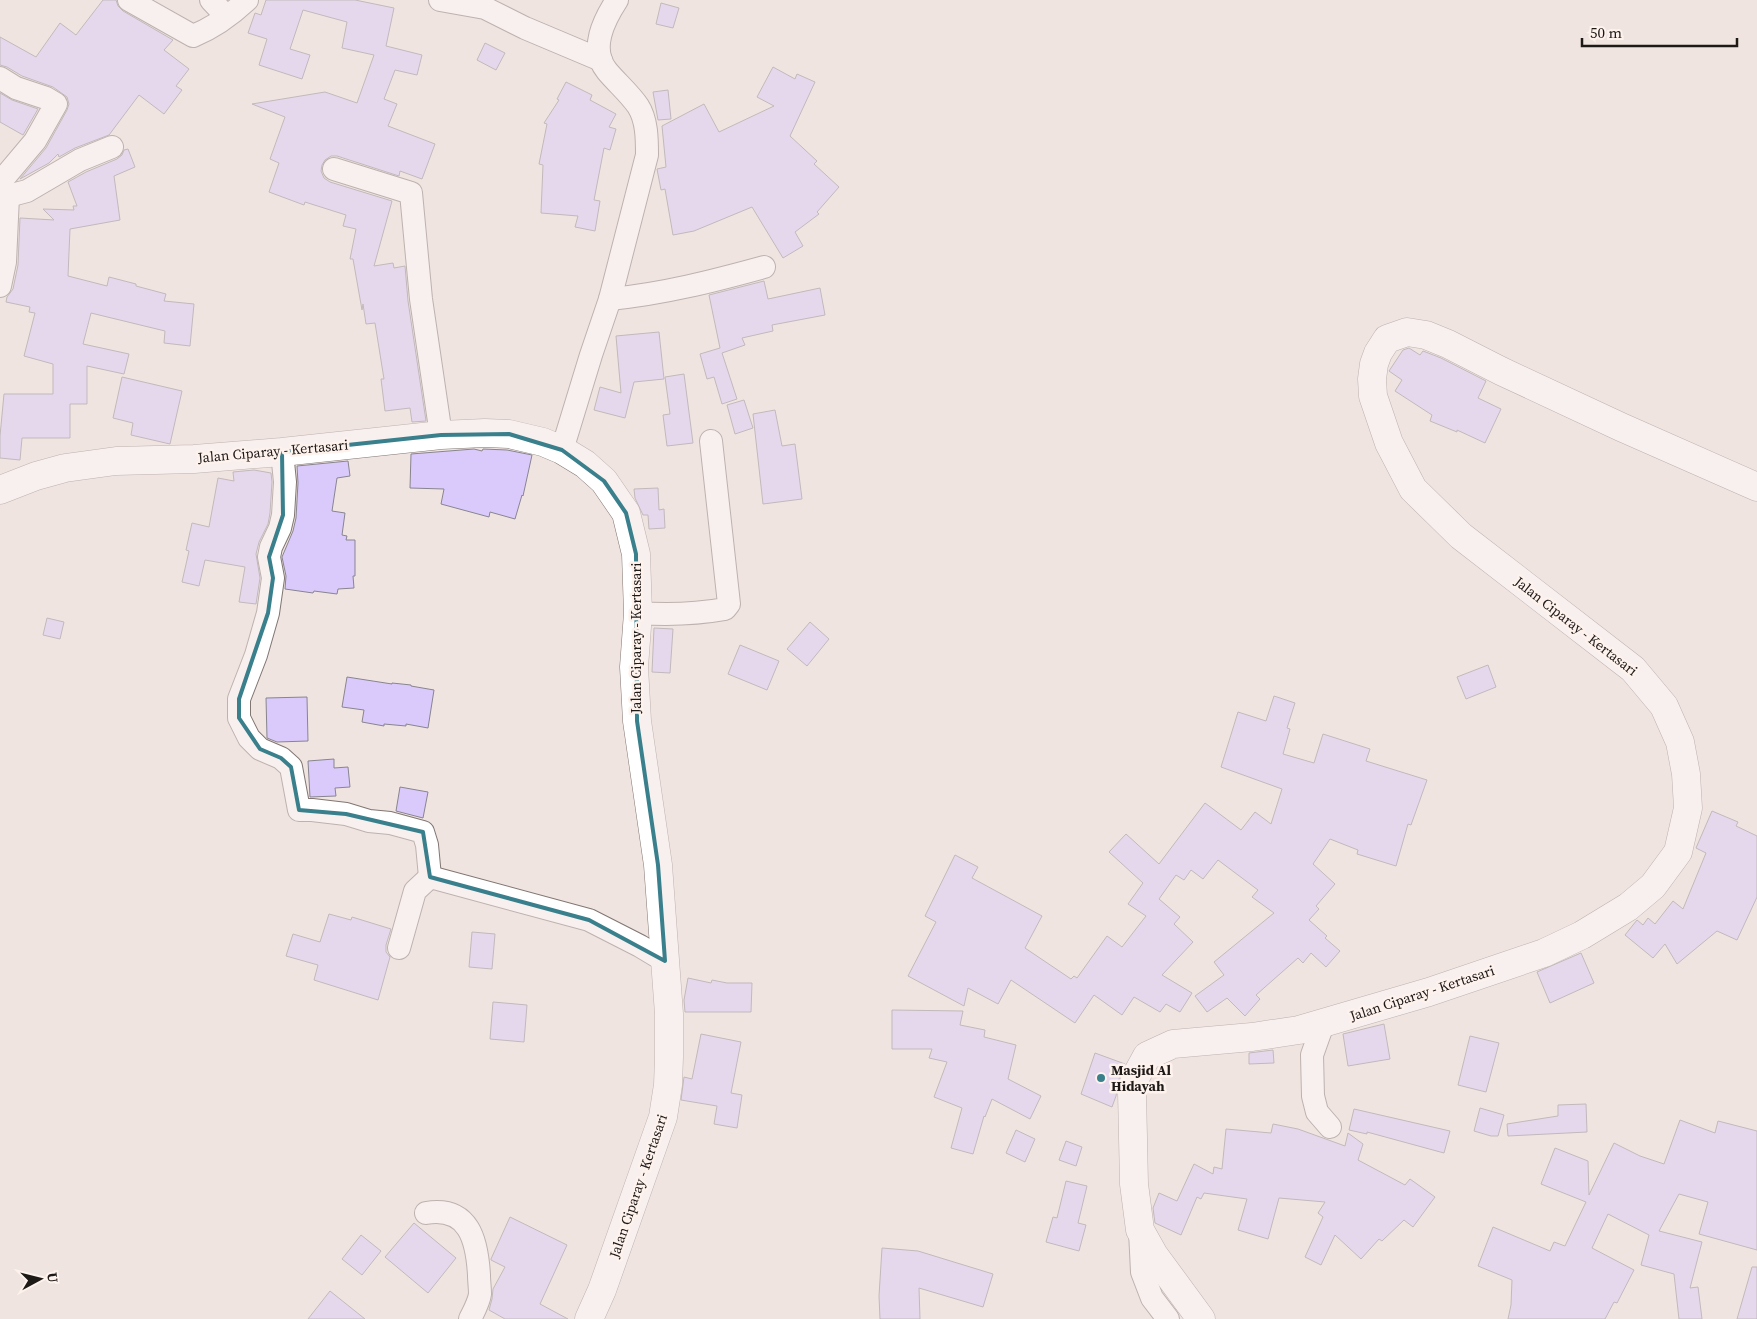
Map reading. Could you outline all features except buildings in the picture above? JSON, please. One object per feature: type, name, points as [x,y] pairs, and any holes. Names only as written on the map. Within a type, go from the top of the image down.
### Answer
[{"type":"main road","name":"Jalan Ciparay - Kertasari","points":[[1200,1319],[1154,1255],[1140,1230],[1134,1184],[1132,1092],[1135,1078],[1147,1056],[1173,1044],[1252,1038],[1323,1024],[1430,992],[1544,953],[1582,936],[1628,907],[1654,886],[1678,852],[1688,808],[1686,774],[1680,742],[1664,706],[1633,669],[1461,536],[1413,490],[1389,443],[1373,396],[1372,379],[1374,364],[1378,353],[1387,339],[1406,332],[1426,335],[1621,427],[1757,487]]},
{"type":"main road","name":"Jalan Ciparay - Kertasari","points":[[0,490],[36,476],[65,468],[116,461],[194,459],[282,452],[441,435],[485,433],[509,434],[543,442],[562,450],[585,464],[604,481],[626,513],[636,554],[638,613],[634,667],[637,722],[658,865],[669,1014],[669,1057],[668,1085],[663,1118],[602,1290],[589,1319]]},
{"type":"street","points":[[129,0],[193,36],[205,31],[219,8],[247,0]]},
{"type":"street","points":[[440,0],[485,8],[525,28],[601,60]]},
{"type":"street","points":[[562,450],[610,299],[647,155],[648,135],[639,108],[606,70],[601,60],[598,36],[606,17],[617,0]]},
{"type":"street","points":[[0,78],[16,88],[46,98],[56,104],[35,141],[3,179],[5,262],[0,286]]},
{"type":"street","points":[[3,190],[27,191],[80,160],[112,147]]},
{"type":"street","points":[[334,169],[411,194],[421,299],[441,435]]},
{"type":"street","points":[[610,299],[644,296],[696,286],[764,267]]},
{"type":"street","points":[[638,613],[662,614],[714,611],[725,609],[729,604],[711,441]]},
{"type":"street","points":[[282,452],[285,482],[282,516],[280,528],[271,547],[269,557],[273,578],[268,608],[256,655],[239,698],[239,718],[249,738],[260,749],[281,758],[291,767],[299,810],[346,814],[369,821],[390,823],[423,832],[427,845],[430,878]]},
{"type":"street","points":[[399,948],[415,891],[430,878]]},
{"type":"street","points":[[430,878],[589,920],[632,941],[665,961]]},
{"type":"street","points":[[1323,1024],[1312,1055],[1313,1096],[1317,1112],[1330,1127]]},
{"type":"street","points":[[426,1214],[440,1211],[451,1214],[462,1221],[473,1237],[478,1261],[480,1295],[470,1319]]},
{"type":"street","points":[[1140,1230],[1142,1272],[1152,1298],[1168,1319]]},
{"type":"highlighted area","points":[[509,434],[562,450],[604,481],[626,513],[636,554],[637,721],[658,865],[665,961],[589,920],[430,877],[423,832],[346,814],[299,810],[291,767],[281,758],[260,749],[239,718],[239,699],[268,613],[273,578],[269,557],[283,515],[282,452],[441,435]]},
{"type":"place","name":"Masjid Al Hidayah","points":[[1101,1078]]}]
